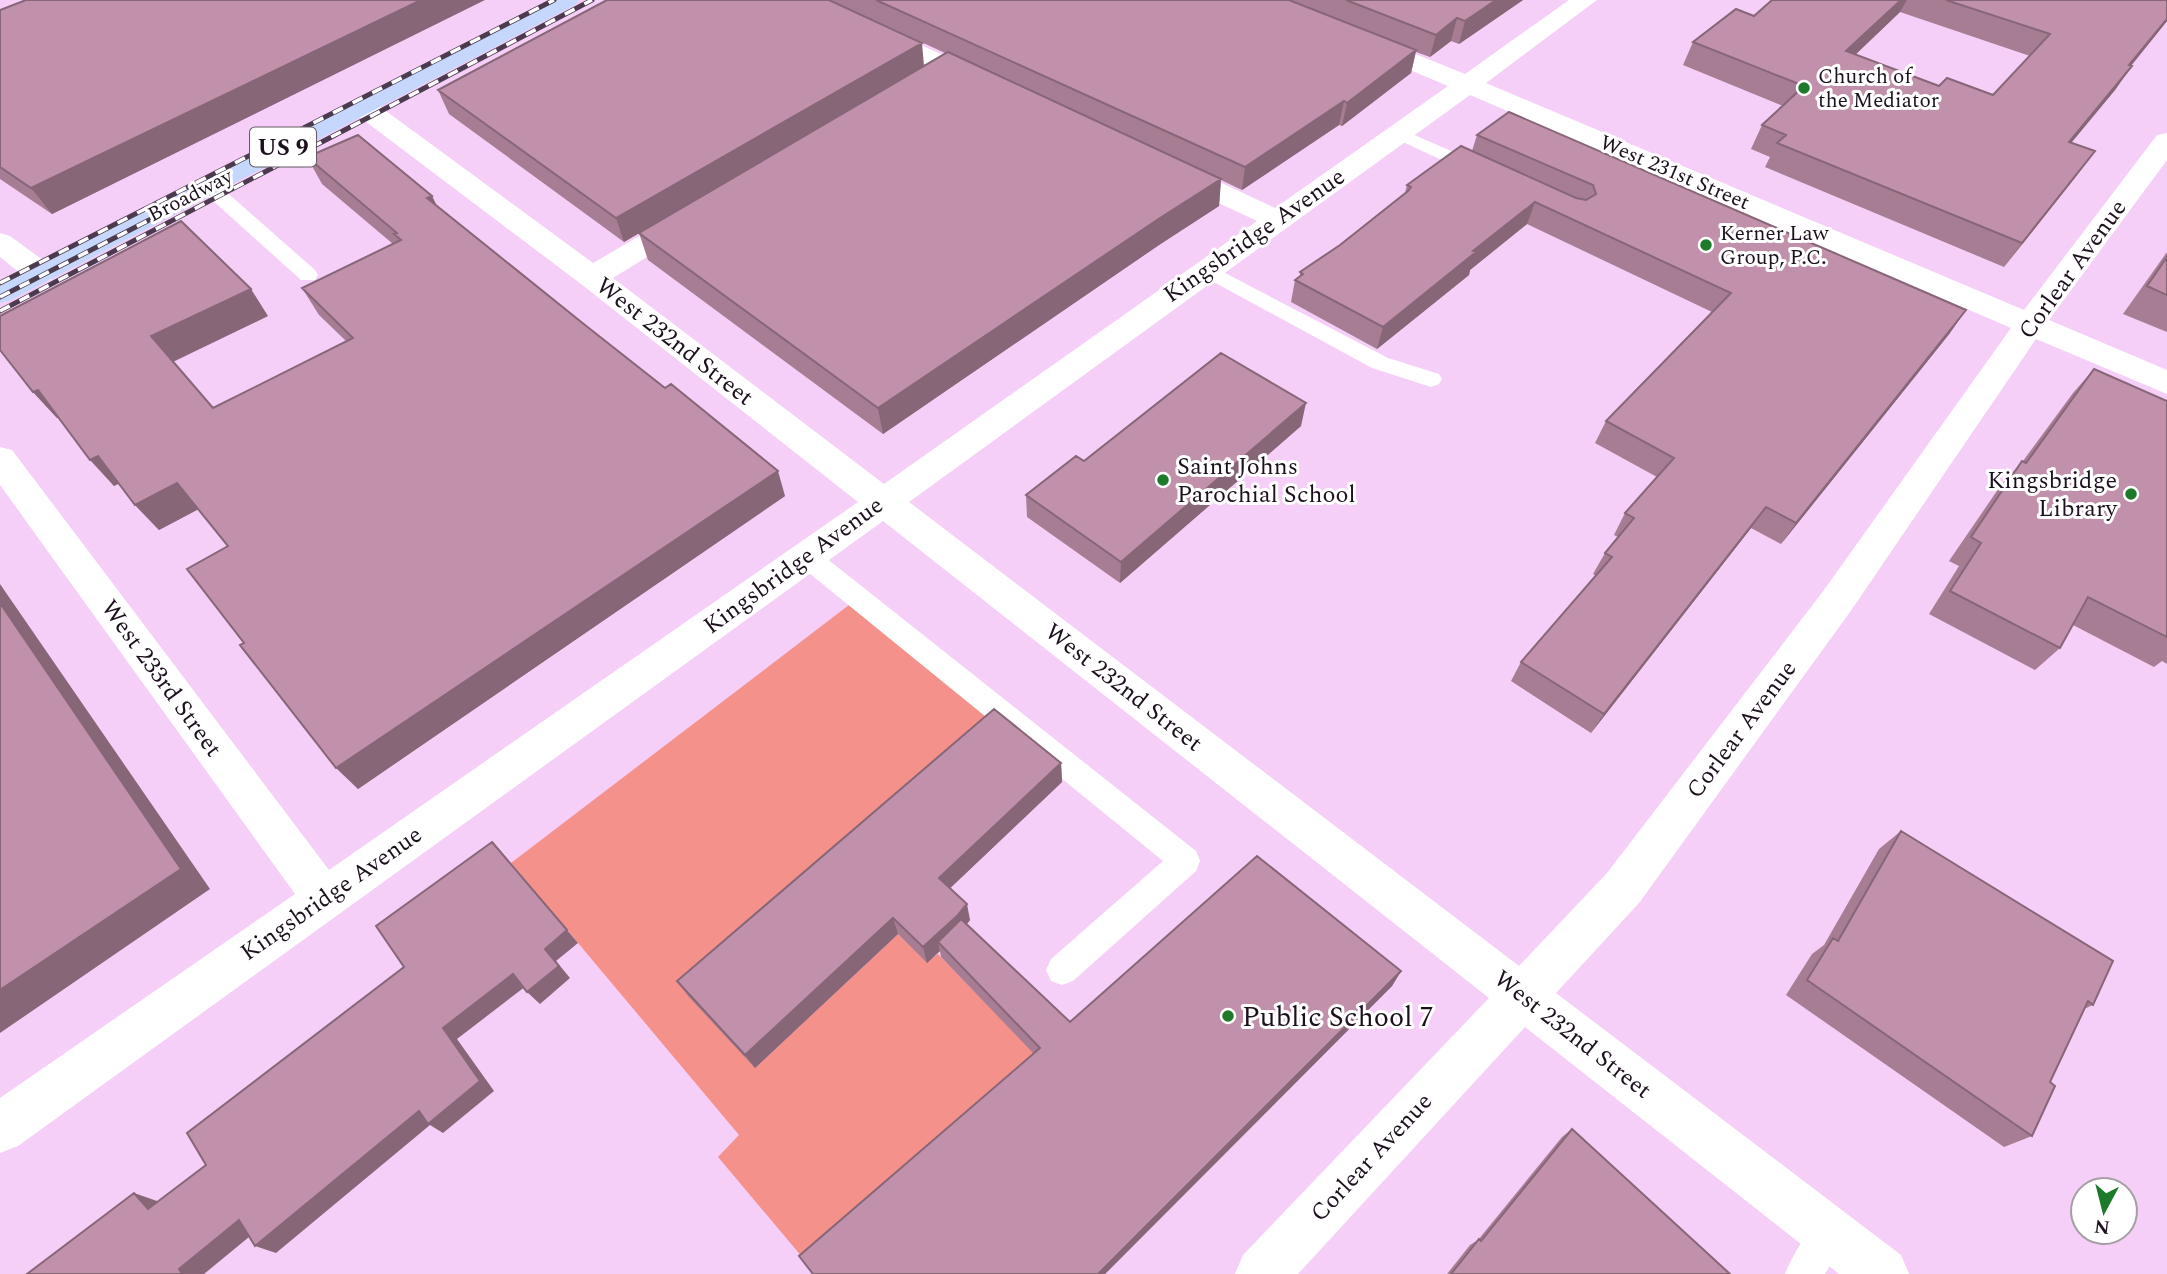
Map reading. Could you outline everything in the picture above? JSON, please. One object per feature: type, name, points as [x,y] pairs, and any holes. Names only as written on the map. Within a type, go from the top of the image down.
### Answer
[{"type":"main road","name":"Broadway","points":[[0,293],[567,0]]},
{"type":"street","name":"Kingsbridge Avenue","points":[[0,1128],[807,557],[1585,0]]},
{"type":"street","points":[[853,20],[1000,90]]},
{"type":"street","name":"West 231st Street","points":[[1342,33],[1469,83],[2167,383]]},
{"type":"street","points":[[925,80],[948,66]]},
{"type":"street","name":"West 232nd Street","points":[[362,106],[592,277],[1882,1274]]},
{"type":"street","name":"Corlear Avenue","points":[[1262,1274],[1623,888],[1838,601],[2030,324],[2167,141]]},
{"type":"street","points":[[1150,161],[1276,219]]},
{"type":"street","points":[[592,277],[711,206]]},
{"type":"street","points":[[0,242],[40,273]]},
{"type":"street","name":"West 233rd Street","points":[[0,459],[324,898]]},
{"type":"lane","points":[[1398,134],[1499,180]]},
{"type":"lane","points":[[208,186],[308,275]]},
{"type":"lane","points":[[1206,269],[1380,363],[1430,379]]},
{"type":"lane","points":[[807,557],[1185,861],[1062,970]]},
{"type":"lane","points":[[1803,1274],[1830,1233]]},
{"type":"shaded area","points":[[849,605],[999,726],[755,1068],[898,934],[927,962],[938,954],[1042,1061],[808,1264],[718,1157],[739,1135],[511,863]]},
{"type":"building","points":[[26,0],[421,0],[31,188],[0,167],[0,10]]},
{"type":"building","points":[[607,0],[829,0],[922,43],[616,218],[438,90]]},
{"type":"building","points":[[876,0],[1289,0],[1416,50],[1347,103],[1344,101],[1245,167]]},
{"type":"building","points":[[1346,0],[1496,0],[1465,21],[1457,18],[1436,35]]},
{"type":"building","points":[[1772,0],[1901,0],[1846,51],[1939,86],[1947,78],[1993,95],[2050,34],[1946,0],[2167,0],[2167,19],[2069,142],[2095,151],[2022,243],[1777,143],[1786,135],[1762,125],[1804,86],[1693,42],[1736,9],[1754,16]]},
{"type":"building","points":[[948,52],[1221,179],[878,408],[639,233]]},
{"type":"building","points":[[1509,112],[1966,310],[1796,523],[1766,507],[1604,714],[1521,662],[1612,557],[1605,553],[1634,518],[1625,513],[1674,458],[1606,421],[1731,293],[1535,202],[1383,327],[1295,280],[1303,274],[1300,272],[1340,245],[1408,191],[1411,187],[1407,185],[1461,146],[1576,198],[1586,200],[1596,194],[1593,185],[1477,135]]},
{"type":"building","points":[[358,135],[432,196],[427,198],[585,325],[665,388],[671,384],[778,471],[336,768],[240,645],[244,643],[187,569],[228,546],[177,483],[135,505],[98,456],[90,460],[38,390],[33,392],[0,350],[0,316],[181,221],[251,289],[151,336],[213,408],[353,338],[302,288],[401,240],[394,234],[397,233],[307,157]]},
{"type":"building","points":[[2167,257],[2167,295],[2147,286]]},
{"type":"building","name":"Saint Johns Parochial School","points":[[1221,353],[1306,403],[1121,562],[1026,495],[1076,456],[1084,461]]},
{"type":"building","points":[[2094,369],[2167,401],[2167,637],[2088,597],[2060,648],[1950,591],[1981,543],[1971,537],[2022,461],[2026,463]]},
{"type":"building","points":[[0,603],[181,869],[0,990]]},
{"type":"building","points":[[994,709],[1061,763],[939,878],[967,904],[923,947],[893,918],[745,1055],[677,981]]},
{"type":"building","points":[[1901,831],[2113,961],[2093,1005],[2088,1001],[2050,1082],[2055,1086],[2032,1136],[1807,980],[1833,938],[1838,941]]},
{"type":"building","points":[[492,842],[567,930],[545,949],[559,966],[527,992],[513,974],[443,1028],[480,1081],[428,1124],[419,1111],[255,1246],[239,1220],[179,1269],[182,1274],[27,1274],[134,1193],[148,1209],[206,1165],[187,1133],[404,967],[376,926]]},
{"type":"building","name":"Public School 7","points":[[1257,856],[1401,971],[1098,1274],[813,1274],[799,1256],[1040,1048],[938,942],[961,919],[1070,1022]]},
{"type":"building","points":[[1572,1129],[1730,1274],[1451,1274]]},
{"type":"railway","points":[[0,283],[554,0]]},
{"type":"railway","points":[[0,311],[592,0]]},
{"type":"railway","points":[[0,297],[221,183]]},
{"type":"place","name":"Church of the Mediator","points":[[1804,88]]},
{"type":"place","name":"Kerner Law Group, P.C.","points":[[1706,245]]},
{"type":"place","name":"Saint Johns Parochial School","points":[[1163,480]]},
{"type":"place","name":"Kingsbridge Library","points":[[2131,494]]},
{"type":"place","name":"Public School 7","points":[[1228,1016]]}]
